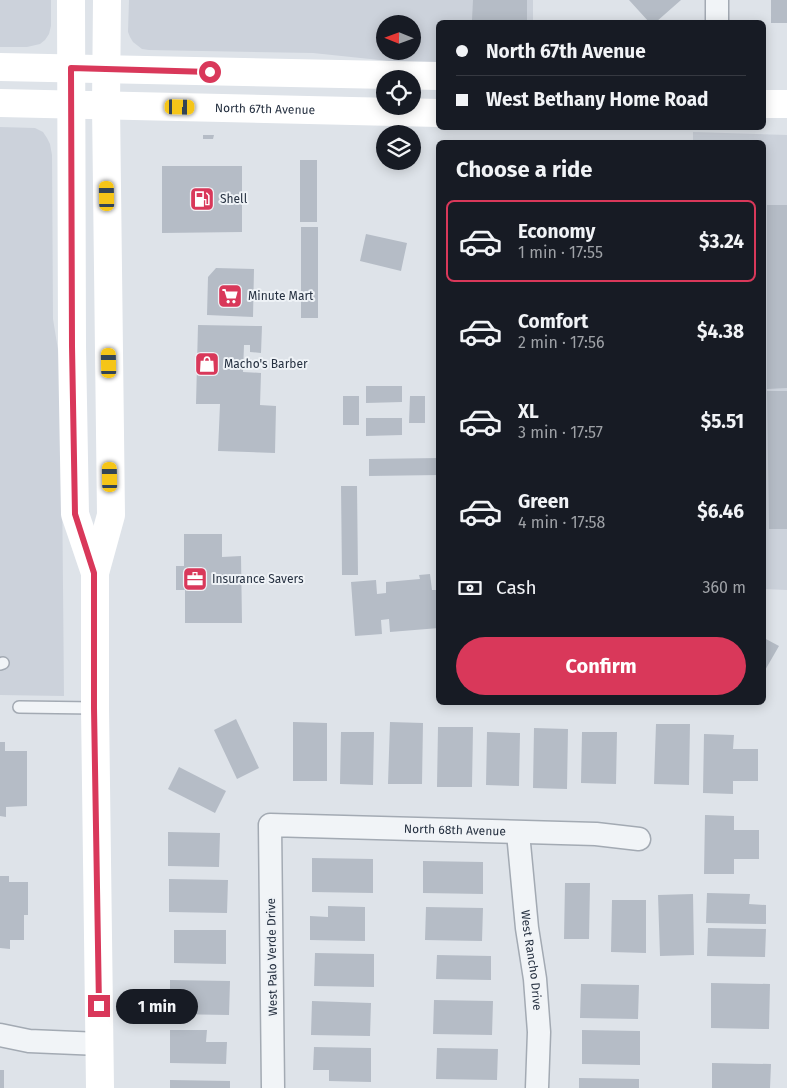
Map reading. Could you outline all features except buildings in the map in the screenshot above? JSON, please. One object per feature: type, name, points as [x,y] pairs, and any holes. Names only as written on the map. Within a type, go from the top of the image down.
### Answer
[{"type":"main road","points":[[71,0],[72,346],[75,514],[94,573]]},
{"type":"main road","points":[[100,1088],[94,708],[94,573],[111,515],[106,105],[107,0]]},
{"type":"main road","points":[[0,67],[436,76]]},
{"type":"main road","name":"North 67th Avenue","points":[[0,103],[436,113]]},
{"type":"main road","points":[[766,104],[787,104]]},
{"type":"street","points":[[717,0],[717,20]]},
{"type":"street","name":"North 68th Avenue","points":[[270,826],[596,834],[639,839]]},
{"type":"street","name":"West Palo Verde Drive","points":[[270,826],[273,1088]]},
{"type":"street","name":"West Rancho Drive","points":[[518,833],[527,928],[535,979],[539,1032],[537,1088]]},
{"type":"street","points":[[0,1036],[29,1041],[100,1044]]},
{"type":"lane","points":[[19,707],[94,708]]},
{"type":"shaded area","points":[[0,0],[51,0],[51,26],[45,40],[40,44],[27,47],[0,47]]},
{"type":"shaded area","points":[[129,0],[533,0],[533,20],[436,20],[436,64],[380,60],[421,60],[421,15],[376,15],[376,60],[313,53],[149,50],[142,49],[133,42],[128,32]]},
{"type":"shaded area","points":[[0,127],[35,128],[43,132],[50,144],[52,155],[53,319],[61,368],[64,696],[0,695]]},
{"type":"shaded area","points":[[693,132],[787,135],[787,590],[766,589],[766,140],[693,140]]},
{"type":"place","name":"Shell","points":[[202,199]]},
{"type":"place","name":"Minute Mart","points":[[230,296]]},
{"type":"place","name":"Macho's Barber","points":[[207,364]]},
{"type":"place","name":"Insurance Savers","points":[[195,579]]},
{"type":"route","points":[[99,1006],[94,708],[94,573],[75,514],[71,68],[210,72]]}]
